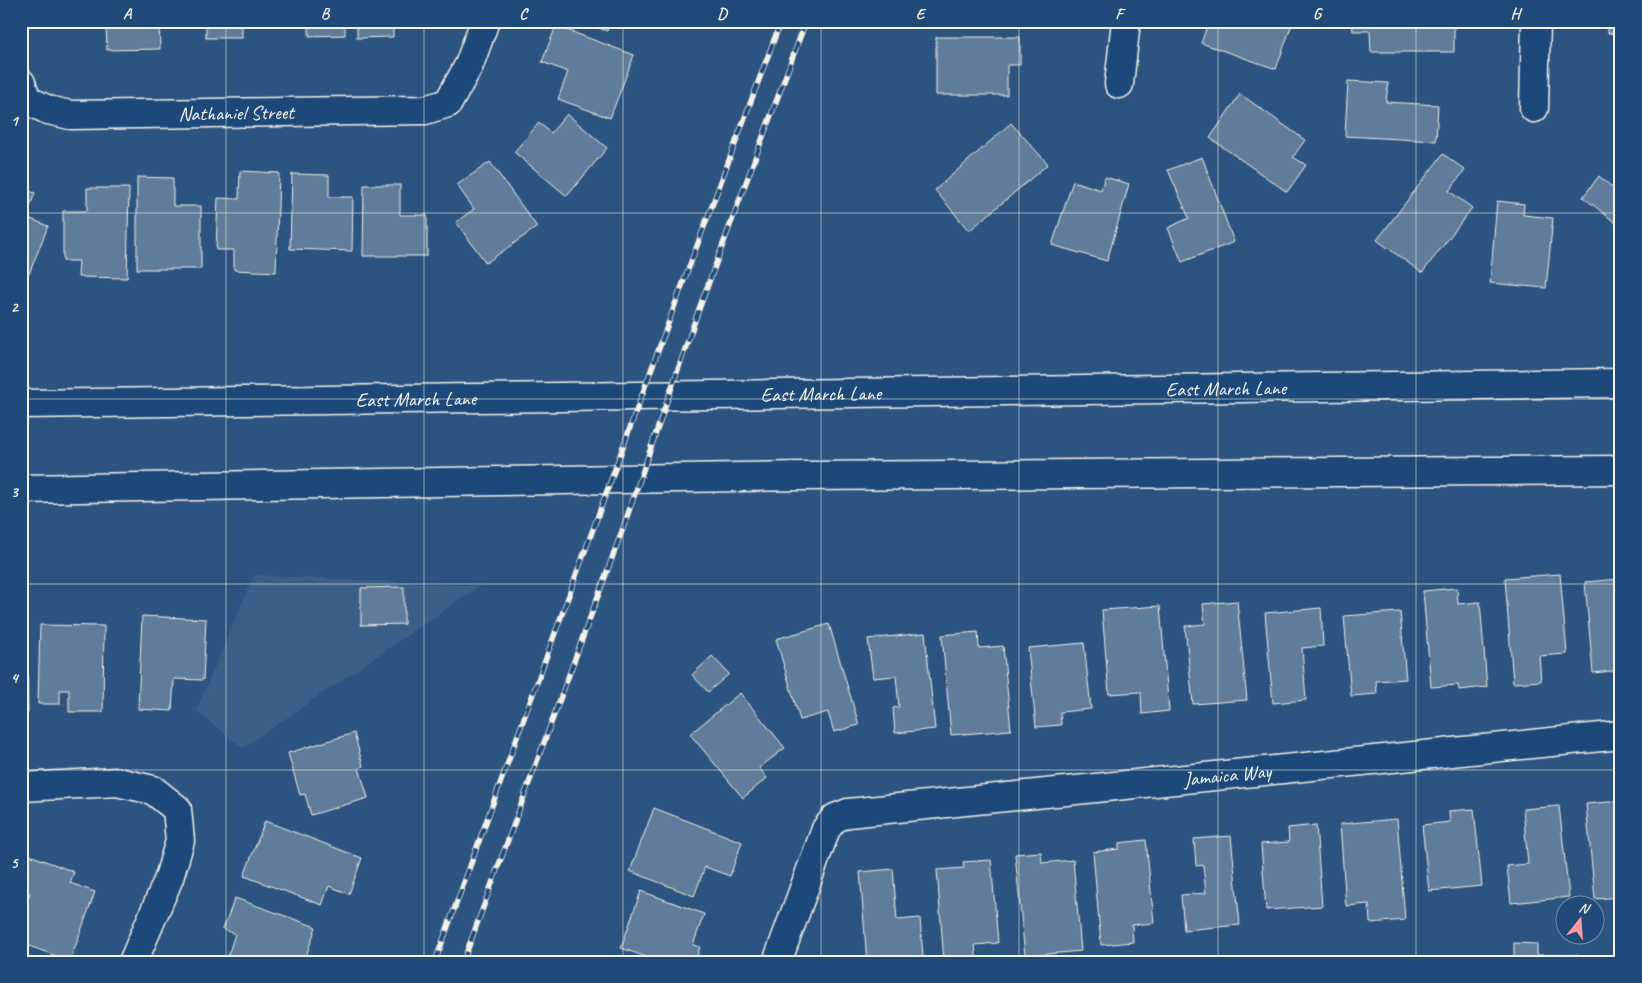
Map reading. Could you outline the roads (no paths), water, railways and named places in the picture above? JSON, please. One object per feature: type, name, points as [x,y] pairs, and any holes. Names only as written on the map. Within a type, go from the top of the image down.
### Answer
[{"type":"main road","name":"Nathaniel Street","points":[[24,91],[48,110],[70,115],[417,110],[448,103],[466,72],[485,21]]},
{"type":"main road","points":[[1119,84],[1126,21]]},
{"type":"main road","points":[[1534,108],[1536,21]]},
{"type":"main road","name":"East March Lane","points":[[21,404],[1621,383]]},
{"type":"main road","points":[[21,489],[824,476],[1621,470]]},
{"type":"main road","name":"Jamaica Way","points":[[777,962],[826,829],[835,818],[848,812],[1621,735]]},
{"type":"main road","points":[[21,787],[117,782],[153,790],[177,809],[180,841],[169,878],[133,962]]},
{"type":"railway","points":[[435,962],[673,310],[781,21]]},
{"type":"railway","points":[[463,962],[622,531],[699,309],[806,21]]}]
